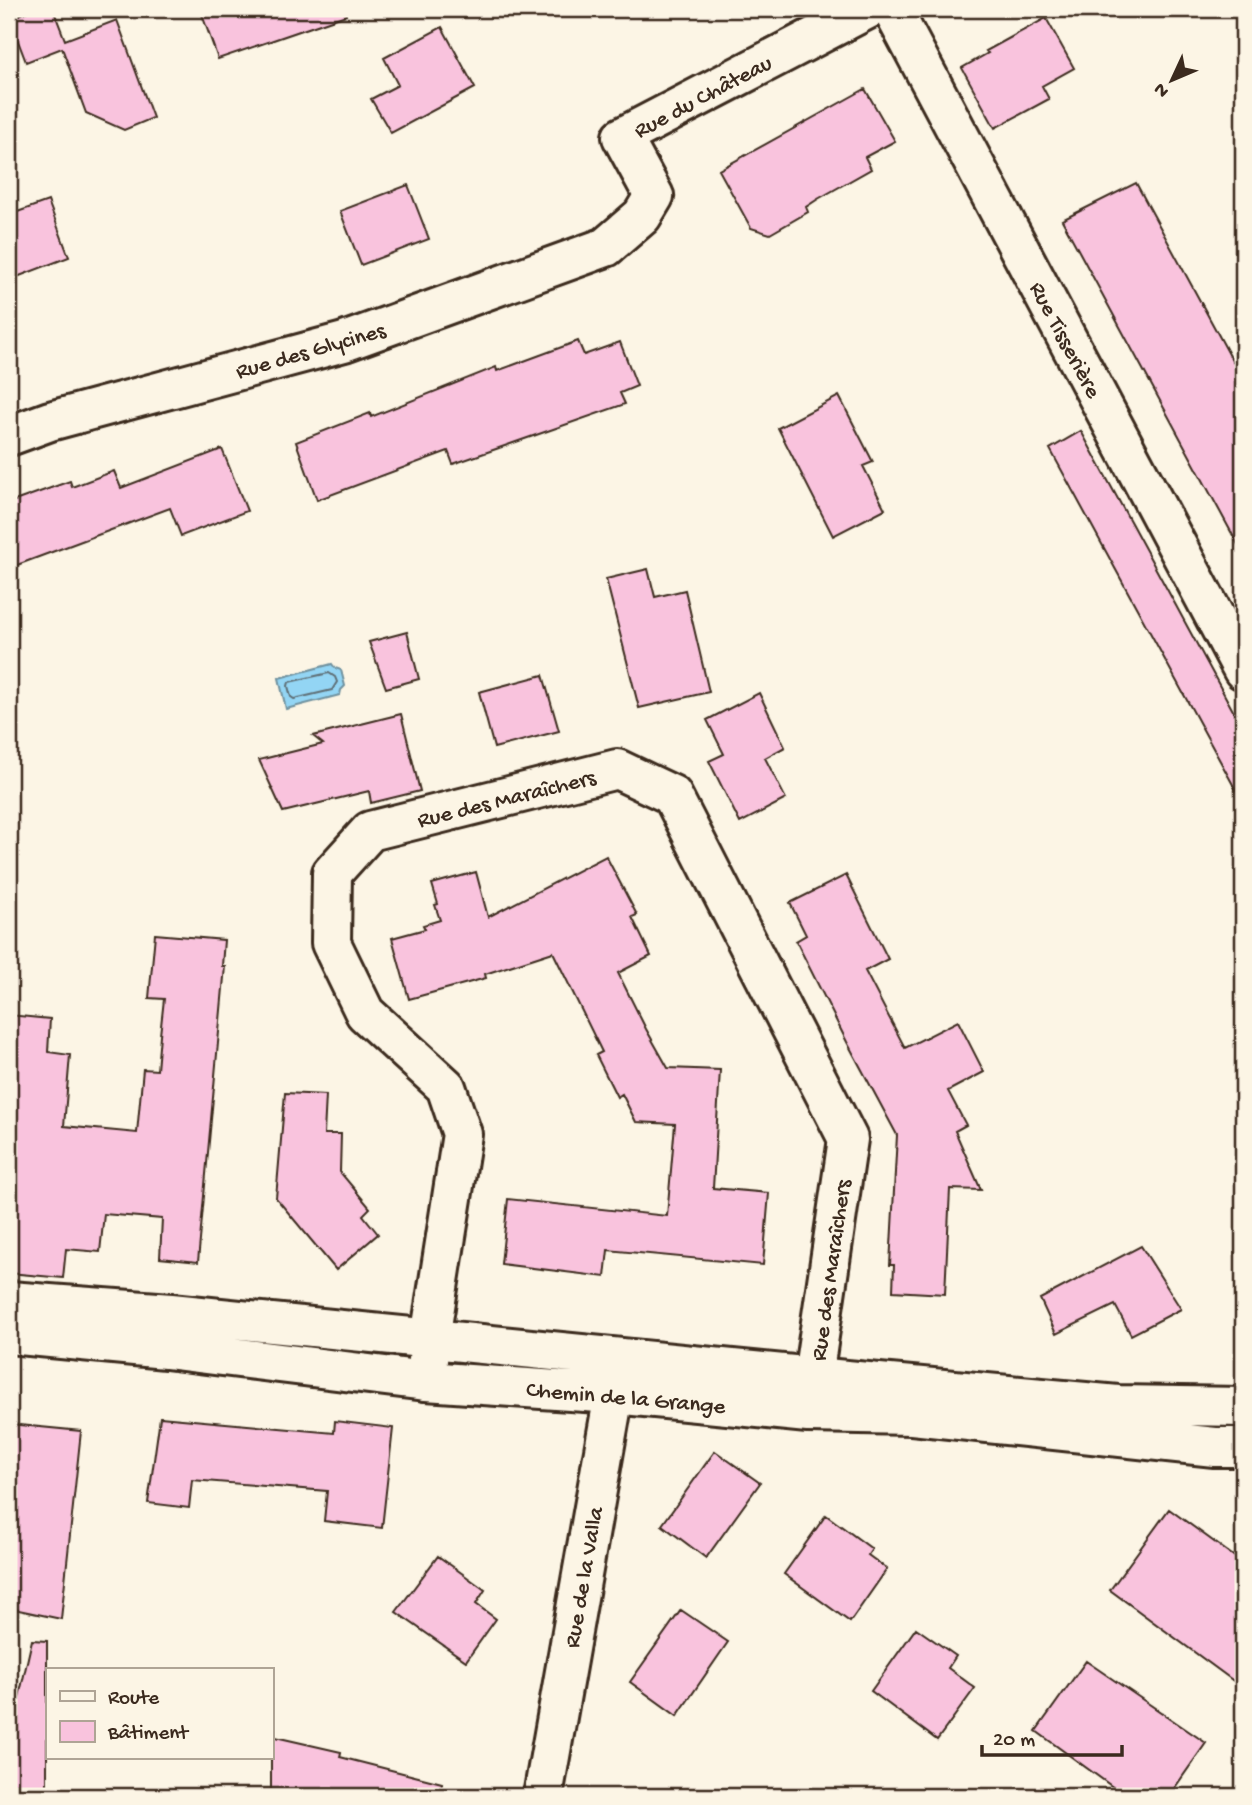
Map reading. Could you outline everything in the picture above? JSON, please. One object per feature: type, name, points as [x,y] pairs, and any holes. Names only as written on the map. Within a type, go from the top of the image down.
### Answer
[{"type":"street","name":"Rue du Château","points":[[606,247],[642,216],[654,196],[622,136],[868,9]]},
{"type":"street","name":"Rue Tisserière","points":[[892,9],[1243,670]]},
{"type":"street","name":"Rue des Glycines","points":[[9,436],[50,421],[344,342],[606,247]]},
{"type":"street","name":"Rue des Maraîchers","points":[[426,1381],[462,1134],[446,1087],[365,1013],[331,943],[332,873],[370,831],[617,769],[671,795],[848,1139],[811,1395]]},
{"type":"street","name":"Chemin de la Grange","points":[[9,1301],[172,1313],[430,1339],[616,1375],[811,1395],[1243,1408]]},
{"type":"street","name":"Chemin de la Grange","points":[[9,1334],[166,1349],[426,1381],[616,1375]]},
{"type":"street","name":"Rue de la Valla","points":[[543,1796],[616,1375]]},
{"type":"street","name":"Chemin de la Grange","points":[[811,1395],[912,1415],[1215,1447],[1243,1447]]},
{"type":"water","points":[[332,664],[341,670],[345,686],[340,695],[286,709],[279,678]]},
{"type":"building","points":[[31,9],[53,9],[65,40],[117,20],[153,118],[124,130],[86,113],[62,48],[26,62],[10,20]]},
{"type":"building","points":[[200,9],[345,9],[346,15],[218,59]]},
{"type":"building","points":[[1046,18],[1074,68],[1042,86],[1049,99],[995,128],[962,68],[988,53],[986,51]]},
{"type":"building","points":[[442,27],[475,88],[391,133],[371,99],[398,85],[384,58]]},
{"type":"building","points":[[865,89],[895,141],[865,157],[871,169],[806,207],[808,212],[770,234],[751,228],[719,170]]},
{"type":"building","points":[[1136,183],[1243,380],[1243,554],[1062,220]]},
{"type":"building","points":[[408,185],[429,239],[361,265],[340,211]]},
{"type":"building","points":[[48,201],[69,257],[9,280],[9,215]]},
{"type":"building","points":[[578,341],[584,355],[620,342],[637,386],[620,393],[625,404],[453,464],[448,451],[317,500],[296,442],[370,413],[371,417],[496,367],[497,371]]},
{"type":"building","points":[[839,396],[873,462],[863,466],[885,509],[833,536],[778,428]]},
{"type":"building","points":[[1081,431],[1243,729],[1243,803],[1050,449]]},
{"type":"building","points":[[222,449],[247,511],[181,536],[170,508],[9,568],[9,503],[70,481],[72,487],[114,471],[121,488]]},
{"type":"building","points":[[648,569],[655,597],[685,590],[709,692],[639,708],[606,579]]},
{"type":"building","points":[[407,632],[419,679],[386,688],[369,642]]},
{"type":"building","points":[[543,675],[559,731],[494,748],[479,692]]},
{"type":"building","points":[[759,693],[785,747],[765,758],[786,799],[740,823],[709,761],[724,754],[707,720]]},
{"type":"building","points":[[401,714],[420,791],[371,803],[369,791],[283,812],[259,760],[323,744],[313,736]]},
{"type":"building","points":[[606,856],[637,915],[632,917],[651,956],[618,973],[646,1029],[668,1068],[720,1070],[713,1188],[769,1193],[763,1265],[608,1250],[605,1277],[501,1264],[508,1199],[667,1216],[675,1124],[636,1122],[622,1094],[617,1097],[596,1055],[602,1052],[553,952],[485,974],[486,978],[409,999],[392,938],[425,929],[423,925],[440,920],[432,884],[476,872],[488,917]]},
{"type":"building","points":[[846,875],[888,959],[865,971],[905,1048],[958,1021],[984,1072],[948,1091],[966,1125],[955,1131],[981,1190],[950,1189],[945,1294],[893,1291],[894,1265],[890,1265],[897,1135],[796,941],[806,935],[790,903]]},
{"type":"building","points":[[155,934],[224,940],[222,966],[225,966],[198,1262],[160,1258],[162,1219],[104,1214],[100,1252],[66,1249],[63,1278],[9,1273],[9,1015],[50,1019],[48,1052],[70,1055],[64,1126],[137,1133],[143,1069],[157,1070],[164,999],[149,998]]},
{"type":"building","points":[[285,1093],[326,1095],[324,1134],[341,1134],[340,1172],[370,1208],[363,1215],[378,1234],[336,1270],[276,1198]]},
{"type":"building","points":[[1141,1246],[1181,1309],[1131,1335],[1115,1305],[1056,1334],[1040,1299]]},
{"type":"building","points":[[160,1417],[334,1433],[335,1421],[393,1428],[382,1528],[324,1521],[327,1491],[192,1480],[189,1508],[148,1503]]},
{"type":"building","points":[[9,1424],[81,1431],[61,1619],[9,1608]]},
{"type":"building","points":[[715,1451],[760,1483],[706,1558],[662,1525]]},
{"type":"building","points":[[1169,1509],[1243,1563],[1243,1688],[1110,1590]]},
{"type":"building","points":[[826,1515],[872,1549],[868,1555],[887,1569],[850,1622],[784,1574]]},
{"type":"building","points":[[438,1556],[485,1590],[476,1604],[496,1619],[466,1661],[396,1612]]},
{"type":"building","points":[[681,1610],[728,1642],[677,1716],[630,1682]]},
{"type":"building","points":[[916,1628],[956,1656],[948,1668],[975,1688],[937,1740],[871,1691]]},
{"type":"building","points":[[32,1640],[47,1641],[47,1796],[9,1796],[9,1741]]},
{"type":"building","points":[[1086,1661],[1206,1743],[1169,1796],[1125,1796],[1036,1731]]},
{"type":"building","points":[[273,1736],[341,1752],[340,1757],[442,1783],[440,1796],[271,1796]]}]
